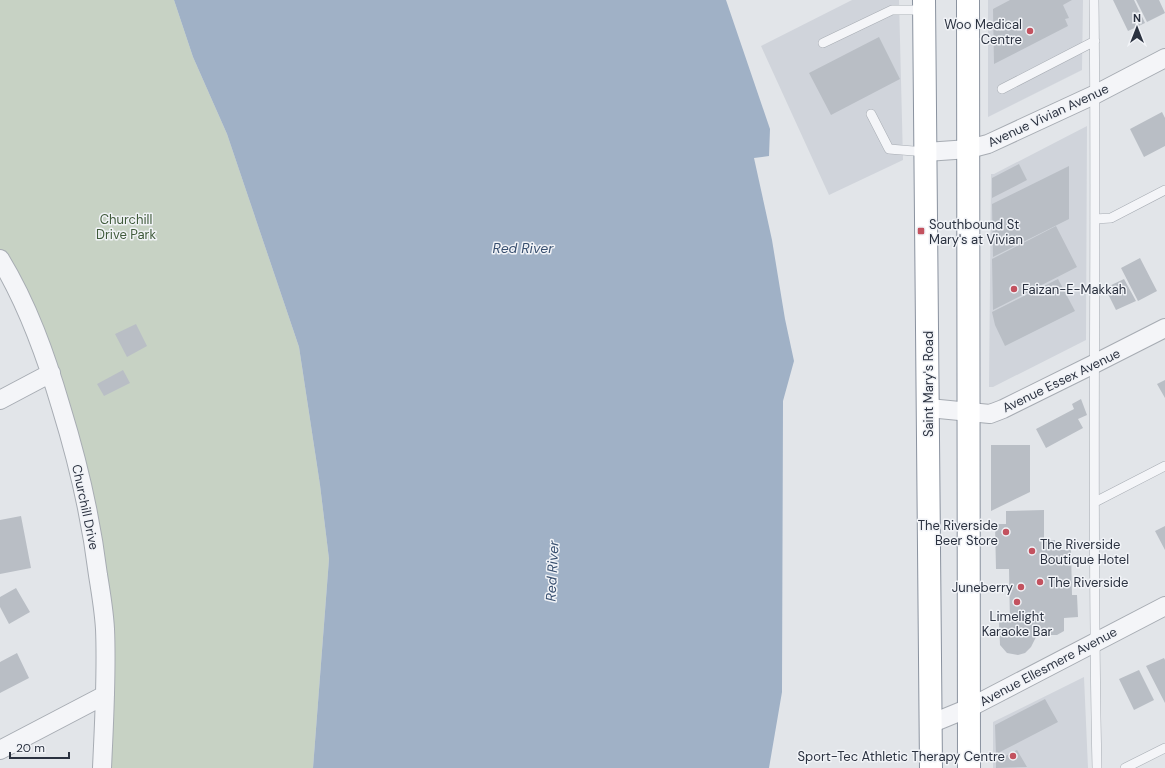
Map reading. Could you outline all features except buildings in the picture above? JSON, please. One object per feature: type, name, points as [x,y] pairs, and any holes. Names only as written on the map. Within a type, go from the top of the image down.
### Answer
[{"type":"highway","points":[[968,0],[969,768]]},
{"type":"highway","name":"Saint Mary's Road","points":[[924,5],[929,408],[931,768]]},
{"type":"street","name":"Avenue Vivian Avenue","points":[[926,152],[969,149],[988,144],[1096,94],[1165,58]]},
{"type":"street","name":"Churchill Drive","points":[[0,259],[25,306],[51,373],[82,486],[95,548],[105,628],[105,695],[102,768]]},
{"type":"street","name":"Avenue Essex Avenue","points":[[929,408],[990,414],[1165,328]]},
{"type":"street","points":[[0,400],[51,373]]},
{"type":"street","name":"Avenue Ellesmere Avenue","points":[[930,724],[969,708],[1165,606]]},
{"type":"street","points":[[0,750],[105,695]]},
{"type":"lane","points":[[1094,0],[1096,94],[1094,642],[1097,768]]},
{"type":"lane","points":[[823,43],[892,10],[924,5]]},
{"type":"lane","points":[[1002,89],[1095,41]]},
{"type":"lane","points":[[871,114],[889,149],[926,152]]},
{"type":"lane","points":[[1095,219],[1111,218],[1165,190]]},
{"type":"lane","points":[[1095,502],[1165,466]]},
{"type":"lane","points":[[1125,768],[1165,748]]},
{"type":"shaded area","points":[[852,0],[899,0],[903,160],[829,195],[761,46]]},
{"type":"shaded area","points":[[988,0],[1083,0],[1082,70],[988,117]]},
{"type":"shaded area","points":[[1087,126],[1086,340],[993,387],[989,387],[991,174],[994,174]]},
{"type":"shaded area","points":[[1084,677],[1088,768],[993,768],[993,722]]},
{"type":"green space","name":"Churchill Drive Park","points":[[0,0],[174,0],[193,57],[227,134],[299,347],[320,485],[329,559],[313,768],[102,768],[105,695],[82,486],[0,259]]},
{"type":"water","name":"Red River","points":[[174,0],[726,0],[770,129],[769,156],[754,158],[772,240],[785,319],[794,361],[783,401],[782,692],[769,768],[313,768],[329,559],[320,485],[299,347],[227,134],[193,57]]},
{"type":"place","name":"Woo Medical Centre","points":[[1030,31]]},
{"type":"place","name":"Southbound St Mary's at Vivian","points":[[921,231]]},
{"type":"place","name":"Faizan-E-Makkah","points":[[1014,289]]},
{"type":"place","name":"The Riverside Beer Store","points":[[1006,532]]},
{"type":"place","name":"The Riverside Boutique Hotel","points":[[1032,551]]},
{"type":"place","name":"The Riverside","points":[[1040,582]]},
{"type":"place","name":"Juneberry","points":[[1021,587]]},
{"type":"place","name":"Limelight Karaoke Bar","points":[[1017,602]]},
{"type":"place","name":"Sport-Tec Athletic Therapy Centre","points":[[1013,756]]}]
